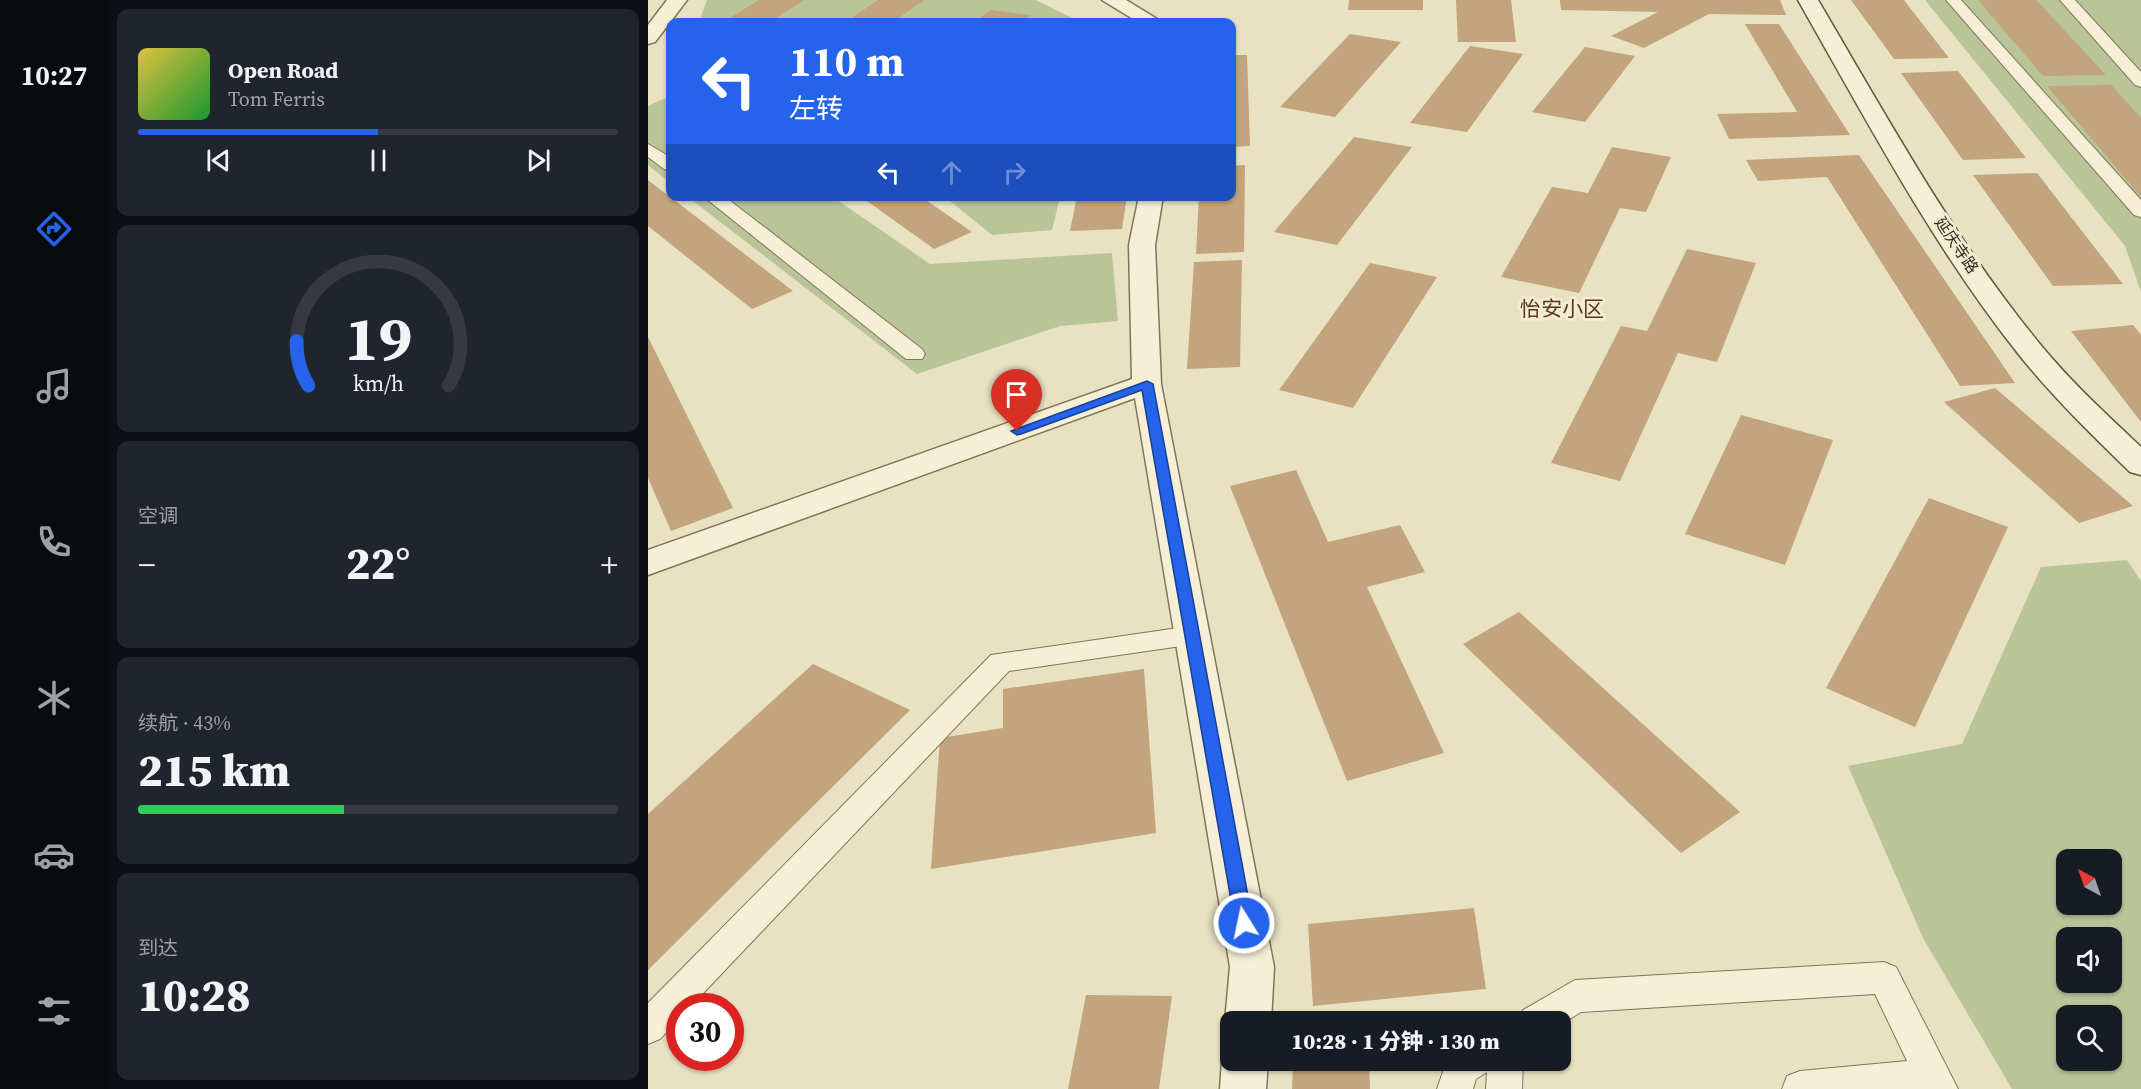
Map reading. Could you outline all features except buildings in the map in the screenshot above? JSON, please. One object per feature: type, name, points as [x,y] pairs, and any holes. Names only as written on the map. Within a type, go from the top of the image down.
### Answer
[{"type":"street","points":[[648,38],[677,0]]},
{"type":"street","points":[[1112,0],[1145,18]]},
{"type":"street","name":"延庆寺路","points":[[1808,0],[1911,177],[2016,332],[2066,392],[2141,465]]},
{"type":"street","points":[[1150,201],[1142,245],[1147,384],[1252,967],[1249,1011]]},
{"type":"street","points":[[648,563],[1147,384]]},
{"type":"street","points":[[1243,1089],[1244,1071]]},
{"type":"lane","points":[[1953,0],[2141,211]]},
{"type":"lane","points":[[2067,0],[2135,69],[2141,82]]},
{"type":"lane","points":[[648,148],[666,162]]},
{"type":"lane","points":[[718,201],[914,354]]},
{"type":"lane","points":[[648,1027],[1001,662],[1192,636]]},
{"type":"lane","points":[[1552,1011],[1575,996],[1884,978],[1937,1083],[1800,1089]]},
{"type":"lane","points":[[1455,1089],[1461,1071]]},
{"type":"lane","points":[[1504,1089],[1505,1071]]},
{"type":"green space","points":[[707,0],[1036,0],[1072,18],[700,18]]},
{"type":"green space","points":[[1925,0],[2141,0],[2141,292],[2125,246]]},
{"type":"green space","points":[[666,98],[666,180],[648,165],[648,106]]},
{"type":"green space","points":[[693,201],[839,201],[930,264],[1112,253],[1118,321],[1060,326],[917,374]]},
{"type":"green space","points":[[950,201],[1059,201],[1052,230],[992,235]]},
{"type":"green space","points":[[2127,560],[2141,581],[2141,1089],[2012,1089],[1923,938],[1848,766],[1962,744],[2041,567]]},
{"type":"district","name":"怡安小区","points":[[1562,308]]},
{"type":"route","points":[[1017,431],[1147,384],[1244,923]]}]
